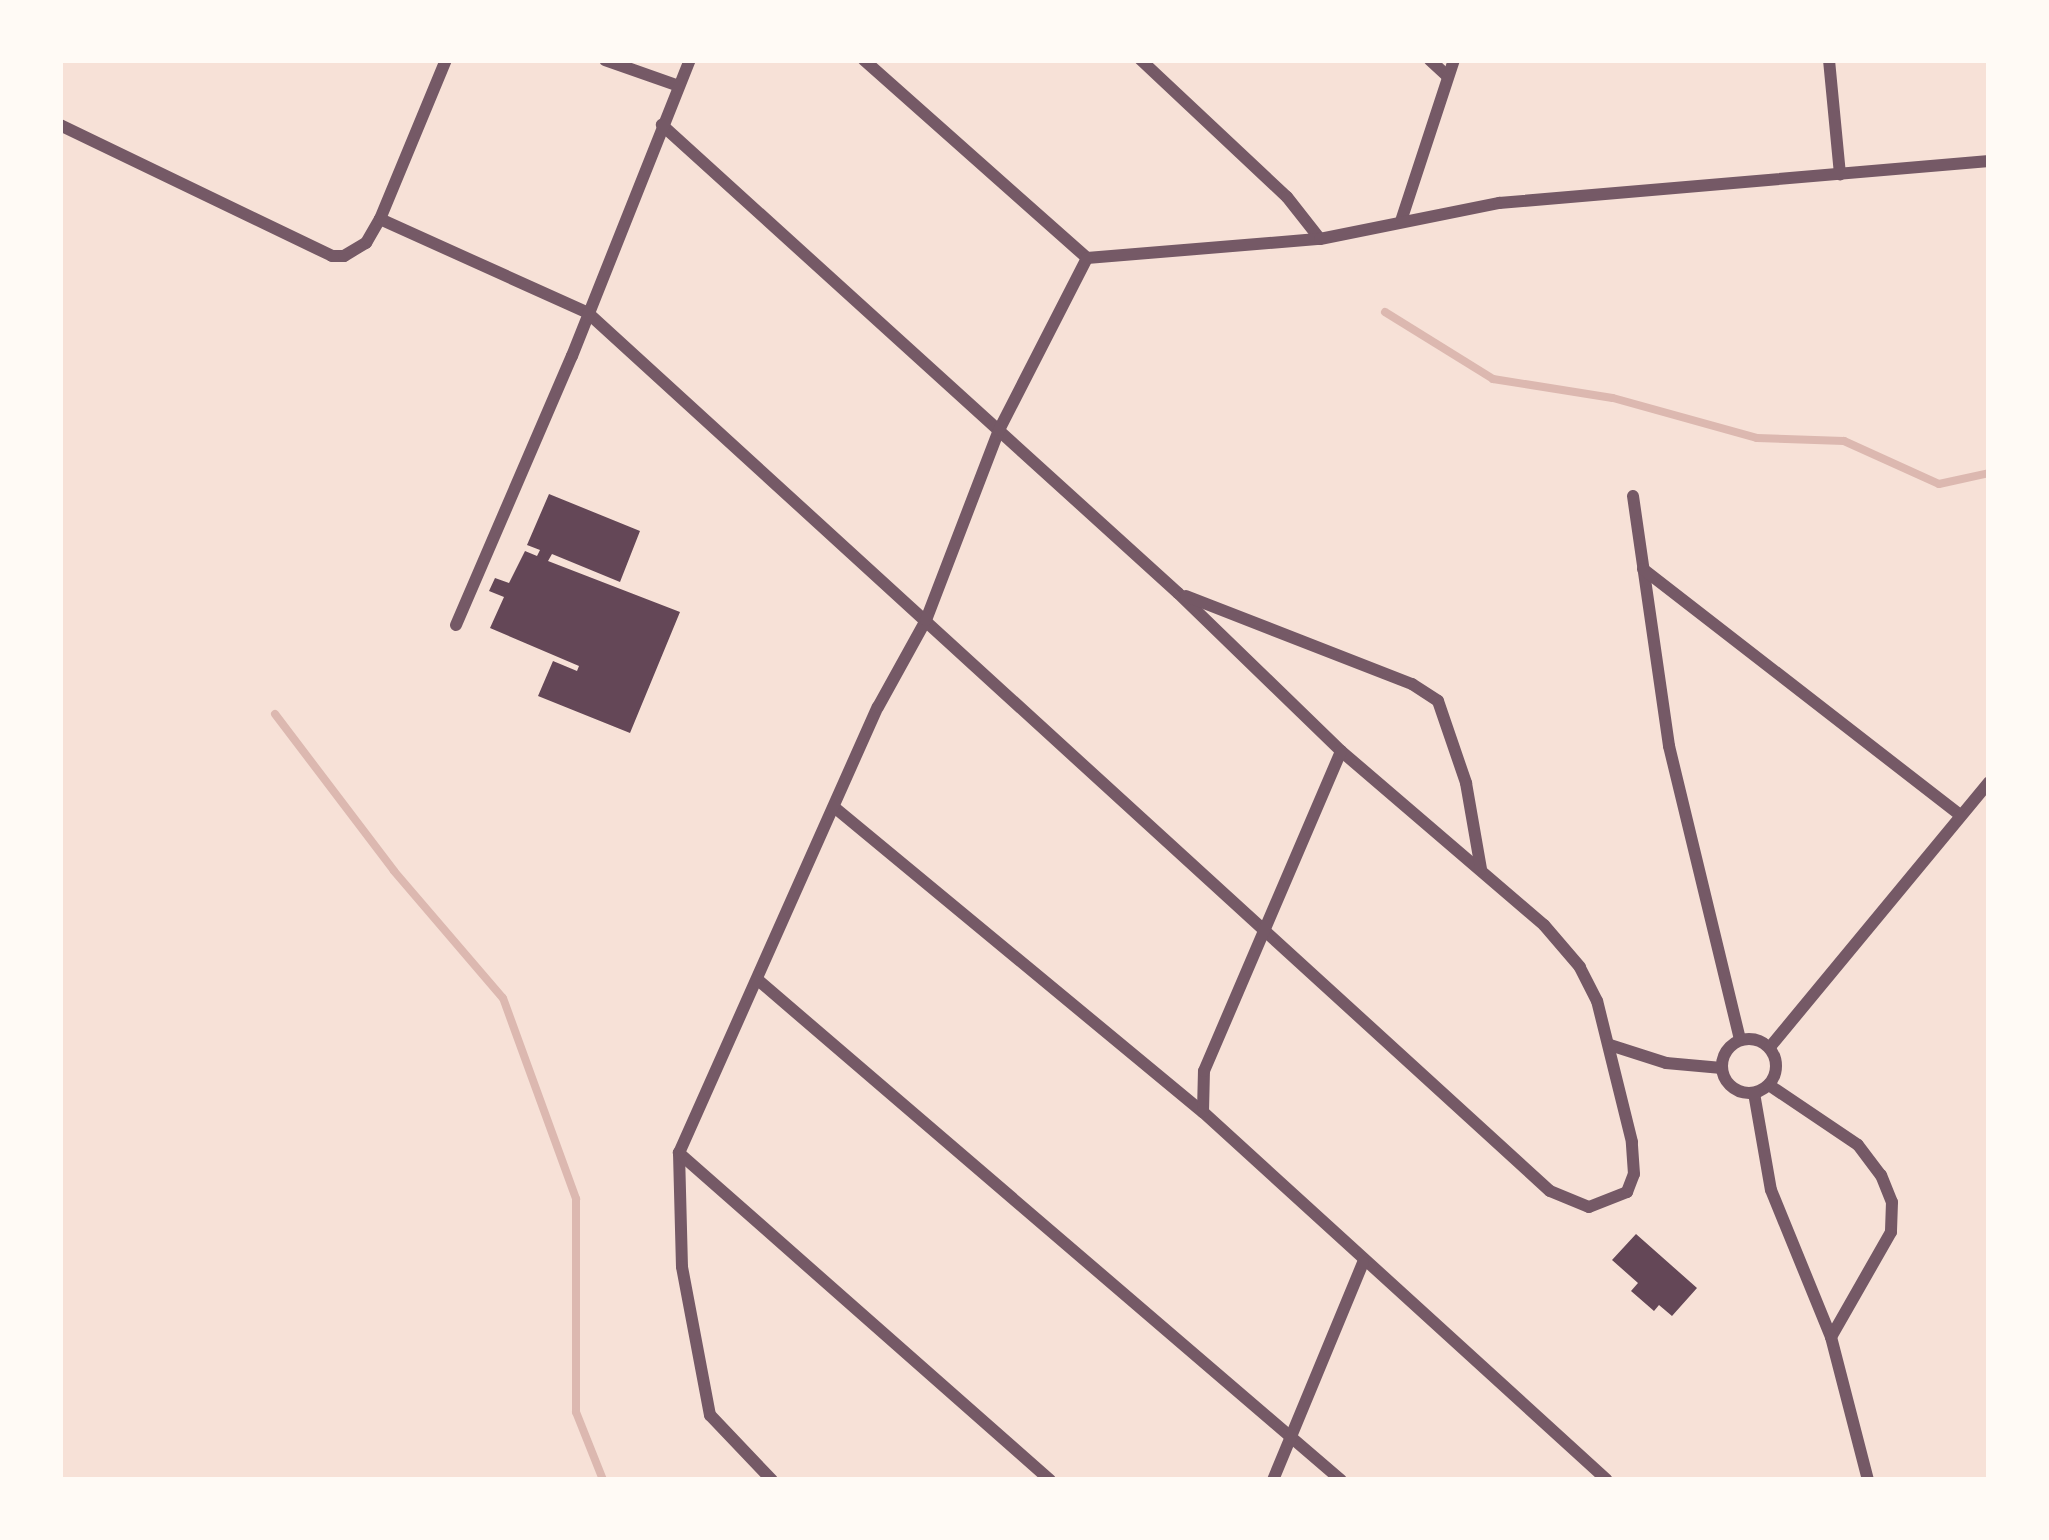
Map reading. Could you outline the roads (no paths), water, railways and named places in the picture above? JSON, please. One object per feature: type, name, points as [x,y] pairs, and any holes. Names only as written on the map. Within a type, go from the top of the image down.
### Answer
[{"type":"street","points":[[60,125],[332,256],[366,243],[380,219],[446,60]]},
{"type":"street","points":[[605,60],[679,86]]},
{"type":"street","points":[[456,625],[690,60]]},
{"type":"street","points":[[864,60],[1087,258],[1320,239],[1499,202],[1989,161]]},
{"type":"street","points":[[1142,60],[1287,197],[1320,239]]},
{"type":"street","points":[[1430,60],[1447,76]]},
{"type":"street","points":[[1401,220],[1454,60]]},
{"type":"street","points":[[1829,60],[1840,174]]},
{"type":"street","points":[[380,219],[588,313],[1550,1191],[1589,1208],[1627,1192],[1634,1174],[1610,1045],[1580,967],[1544,925],[1341,751],[1178,593],[662,125]]},
{"type":"street","points":[[772,1480],[710,1415],[682,1267],[679,1153],[878,707],[926,620],[999,430],[1087,258]]},
{"type":"street","points":[[1633,496],[1669,746],[1740,1040]]},
{"type":"street","points":[[1642,568],[1960,815]]},
{"type":"street","points":[[1178,593],[1311,641],[1412,684],[1438,701],[1450,722],[1466,783],[1481,870]]},
{"type":"street","points":[[1203,1112],[1204,1071],[1341,751]]},
{"type":"street","points":[[1770,1048],[1989,782]]},
{"type":"street","points":[[834,806],[1203,1112],[1363,1263],[1607,1480]]},
{"type":"street","points":[[758,980],[1341,1480]]},
{"type":"street","points":[[1740,1040],[1770,1048]]},
{"type":"street","points":[[1740,1040],[1729,1048],[1722,1068],[1730,1085],[1754,1093],[1769,1085],[1777,1068],[1770,1048]]},
{"type":"street","points":[[1610,1045],[1666,1063],[1722,1068]]},
{"type":"street","points":[[1769,1085],[1858,1145],[1881,1175],[1892,1202],[1892,1232],[1832,1337]]},
{"type":"street","points":[[1754,1093],[1771,1190],[1832,1337],[1868,1480]]},
{"type":"street","points":[[679,1153],[1050,1480]]},
{"type":"street","points":[[1273,1480],[1363,1263]]},
{"type":"waterway","points":[[1385,312],[1493,379],[1613,398],[1757,438],[1844,441],[1939,484],[1989,473]]},
{"type":"waterway","points":[[275,714],[394,871],[503,998],[576,1199],[576,1412],[603,1480]]}]
